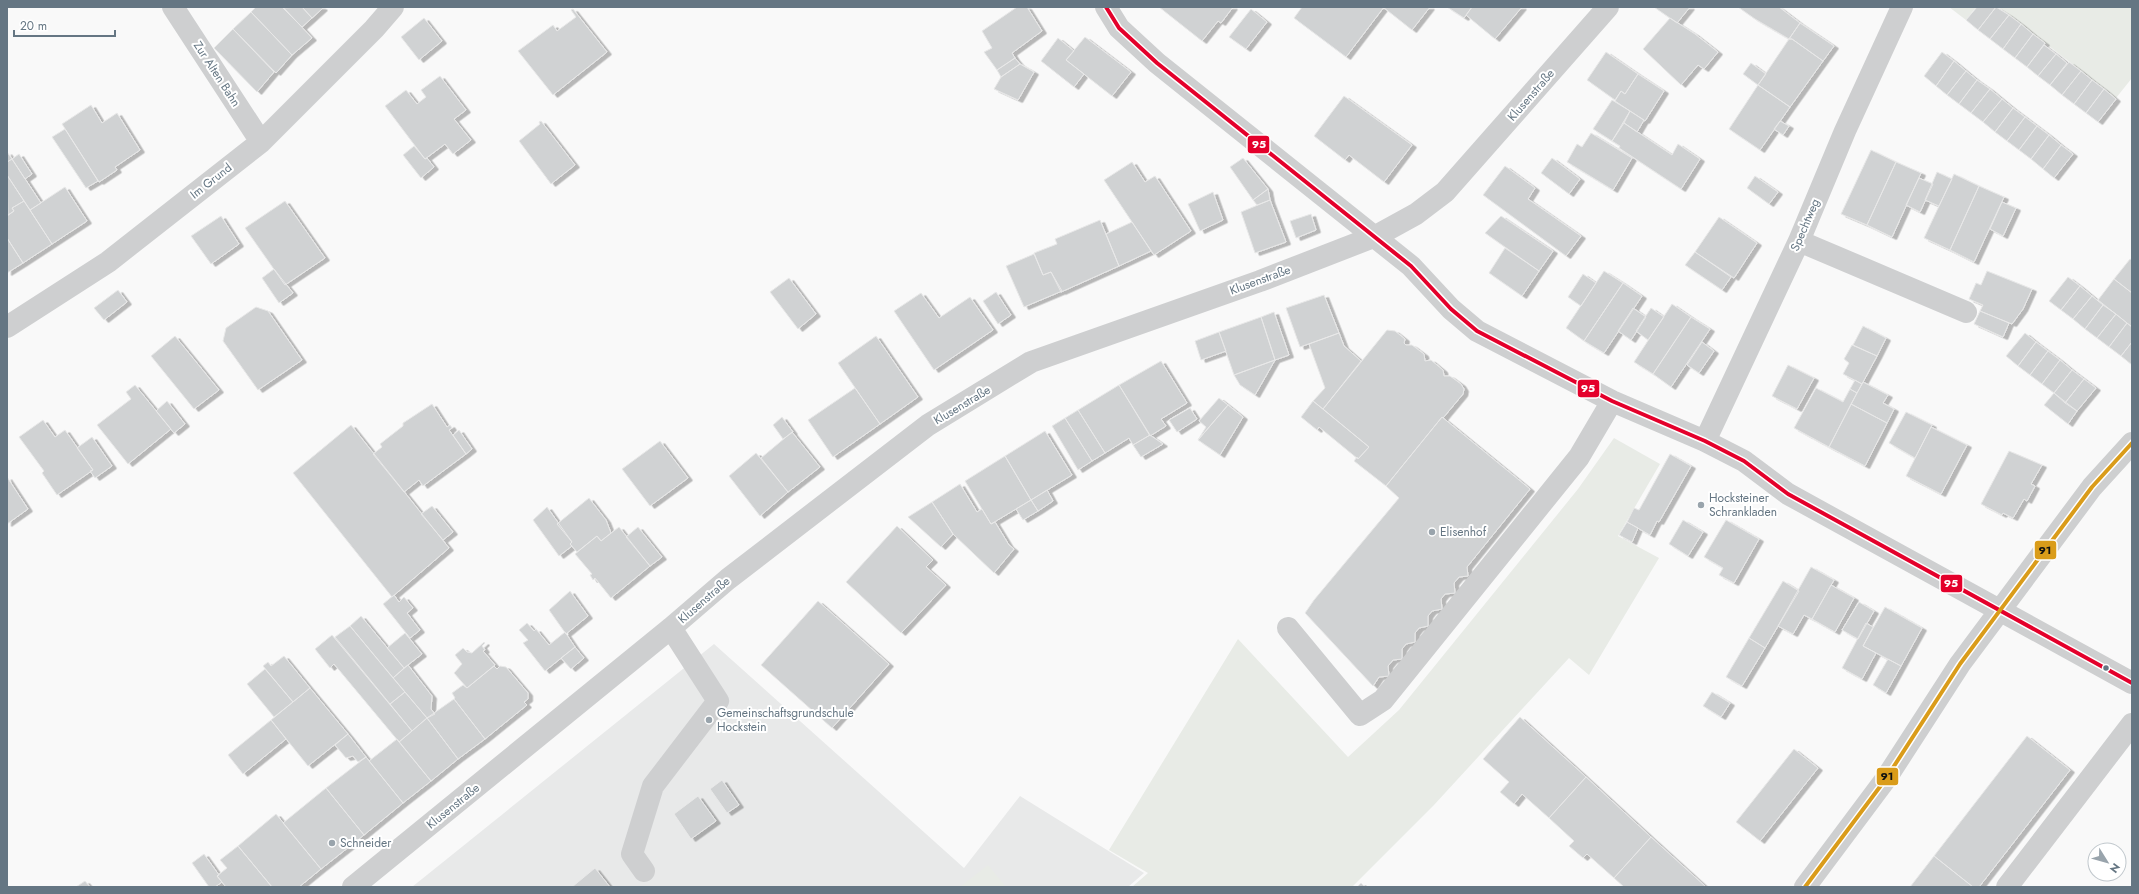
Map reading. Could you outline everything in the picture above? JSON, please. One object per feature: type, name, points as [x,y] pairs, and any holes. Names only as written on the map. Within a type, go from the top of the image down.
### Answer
[{"type":"street","name":"Zur Alten Bahn","points":[[173,7],[261,142]]},
{"type":"street","name":"Im Grund","points":[[7,327],[108,262],[261,142],[374,29],[393,7]]},
{"type":"street","points":[[1106,7],[1119,28],[1157,63],[1376,236],[1411,266],[1451,309],[1477,332],[1612,400],[1705,441],[1744,461],[1788,494],[2132,683]]},
{"type":"street","name":"Klusenstraße","points":[[353,887],[672,628],[734,574],[928,425],[1031,362],[1252,284],[1376,236],[1416,214],[1445,192],[1608,7]]},
{"type":"street","name":"Spechtweg","points":[[1705,441],[1799,241],[1845,131],[1902,7]]},
{"type":"street","points":[[1799,241],[1966,312]]},
{"type":"street","points":[[1288,628],[1360,715],[1383,700],[1579,457],[1612,400]]},
{"type":"street","points":[[1806,887],[1885,780],[1960,664],[2092,487],[2132,443]]},
{"type":"street","points":[[644,871],[632,854],[654,786],[718,701],[672,628]]},
{"type":"street","points":[[2007,887],[2132,724]]},
{"type":"shaded area","points":[[1949,7],[1976,7],[1966,20]]},
{"type":"shaded area","points":[[1999,7],[2132,7],[2132,78],[2116,98]]},
{"type":"shaded area","points":[[1614,438],[1660,464],[1618,536],[1659,558],[1589,675],[1569,658],[1434,805],[1352,887],[1132,887],[1148,873],[1109,850],[1238,639],[1348,757],[1399,710],[1578,489]]},
{"type":"shaded area","name":"Gemeinschaftsgrundschule Hockstein","points":[[714,644],[964,868],[1020,796],[1144,873],[1128,887],[412,887]]},
{"type":"shaded area","points":[[988,865],[1006,887],[960,887]]},
{"type":"building","points":[[256,7],[283,7],[312,38],[292,55],[251,12]]},
{"type":"building","points":[[302,7],[312,18],[302,27],[283,8]]},
{"type":"building","points":[[302,7],[321,7],[323,8],[312,18]]},
{"type":"building","points":[[1017,7],[1027,7],[1042,31],[1012,53],[1015,58],[997,70],[984,52],[992,48],[982,31]]},
{"type":"building","points":[[1159,7],[1233,7],[1221,23],[1218,21],[1202,41]]},
{"type":"building","points":[[1302,7],[1384,7],[1346,57],[1294,18]]},
{"type":"building","points":[[1383,7],[1430,7],[1412,30]]},
{"type":"building","points":[[1447,7],[1472,7],[1464,18]]},
{"type":"building","points":[[1472,7],[1522,7],[1495,39],[1466,15]]},
{"type":"building","points":[[1654,7],[1690,7],[1677,23]]},
{"type":"building","points":[[1738,7],[1779,7],[1800,23],[1789,39]]},
{"type":"building","points":[[1977,7],[1996,7],[1978,30],[1966,20]]},
{"type":"building","points":[[1996,7],[2009,15],[1990,39],[1978,30]]},
{"type":"building","points":[[573,9],[607,52],[553,95],[518,51],[553,25],[557,31],[576,17],[571,10]]},
{"type":"building","points":[[1251,9],[1267,22],[1246,49],[1229,37]]},
{"type":"building","points":[[251,12],[292,55],[276,73],[233,29]]},
{"type":"building","points":[[2009,15],[2021,24],[2003,49],[1990,39]]},
{"type":"building","points":[[424,18],[442,41],[419,60],[401,37]]},
{"type":"building","points":[[1670,18],[1695,34],[1718,52],[1704,69],[1698,65],[1681,85],[1643,49]]},
{"type":"building","points":[[1800,23],[1834,46],[1823,61],[1792,39],[1789,39]]},
{"type":"building","points":[[2021,24],[2033,34],[2015,58],[2003,49]]},
{"type":"building","points":[[233,29],[274,72],[257,92],[214,48]]},
{"type":"building","points":[[2033,34],[2045,43],[2027,67],[2015,58]]},
{"type":"building","points":[[1085,37],[1131,72],[1112,96],[1066,60]]},
{"type":"building","points":[[1058,38],[1074,51],[1066,60],[1084,74],[1074,87],[1041,61]]},
{"type":"building","points":[[1789,39],[1792,39],[1823,61],[1790,107],[1758,85]]},
{"type":"building","points":[[2044,45],[2056,54],[2038,76],[2027,67]]},
{"type":"building","points":[[1606,52],[1638,74],[1625,94],[1621,91],[1615,100],[1587,80]]},
{"type":"building","points":[[1942,52],[1954,61],[1936,86],[1924,76]]},
{"type":"building","points":[[2056,54],[2067,63],[2050,85],[2038,76]]},
{"type":"building","points":[[1015,58],[1020,64],[1001,77],[997,70]]},
{"type":"building","points":[[1954,61],[1966,71],[1947,95],[1936,86]]},
{"type":"building","points":[[2069,62],[2081,71],[2062,95],[2050,85]]},
{"type":"building","points":[[1751,63],[1766,74],[1758,85],[1743,74]]},
{"type":"building","points":[[1020,64],[1034,72],[1018,100],[994,89],[1001,77]]},
{"type":"building","points":[[1966,71],[1977,80],[1959,104],[1947,95]]},
{"type":"building","points":[[2081,71],[2092,80],[2074,104],[2062,95]]},
{"type":"building","points":[[1638,74],[1664,91],[1645,121],[1615,101],[1621,91],[1625,94]]},
{"type":"building","points":[[440,76],[466,110],[454,119],[471,140],[453,154],[445,144],[425,159],[385,106],[406,90],[417,104],[426,97],[421,90]]},
{"type":"building","points":[[1977,80],[1990,89],[1971,113],[1959,104]]},
{"type":"building","points":[[2092,80],[2104,89],[2086,113],[2074,104]]},
{"type":"building","points":[[1758,85],[1790,107],[1760,150],[1729,129]]},
{"type":"building","points":[[1990,89],[2002,99],[1983,122],[1971,113]]},
{"type":"building","points":[[2104,89],[2116,99],[2098,122],[2086,113]]},
{"type":"building","points":[[1344,96],[1412,145],[1384,182],[1349,155],[1345,160],[1314,136]]},
{"type":"building","points":[[2002,99],[2013,108],[1995,132],[1983,122]]},
{"type":"building","points":[[1612,100],[1630,111],[1612,141],[1593,129]]},
{"type":"building","points":[[91,105],[102,123],[117,113],[140,150],[115,167],[117,170],[99,182],[62,124]]},
{"type":"building","points":[[2013,108],[2025,117],[2007,141],[1995,132]]},
{"type":"building","points":[[1630,111],[1644,120],[1637,132],[1624,123]]},
{"type":"building","points":[[2025,117],[2037,126],[2019,150],[2007,141]]},
{"type":"building","points":[[541,121],[575,165],[551,184],[519,141],[540,124],[539,122]]},
{"type":"building","points":[[1780,121],[1789,126],[1783,135],[1774,129]]},
{"type":"building","points":[[1624,123],[1672,155],[1678,144],[1700,159],[1681,189],[1619,148],[1620,146],[1612,141]]},
{"type":"building","points":[[2037,126],[2049,135],[2031,159],[2019,150]]},
{"type":"building","points":[[65,129],[98,181],[86,188],[52,137]]},
{"type":"building","points":[[1591,133],[1632,158],[1613,190],[1567,162],[1577,144],[1582,147]]},
{"type":"building","points":[[2049,135],[2061,145],[2043,169],[2031,159]]},
{"type":"building","points":[[2061,145],[2073,154],[2054,178],[2043,169]]},
{"type":"building","points":[[414,146],[434,167],[421,178],[403,155]]},
{"type":"building","points":[[1871,150],[1896,162],[1867,225],[1841,214]]},
{"type":"building","points":[[7,152],[12,159],[7,162]]},
{"type":"building","points":[[19,154],[32,174],[25,179],[12,159]]},
{"type":"building","points":[[1243,158],[1268,189],[1253,200],[1230,167]]},
{"type":"building","points":[[1552,158],[1580,179],[1569,194],[1541,173]]},
{"type":"building","points":[[12,159],[41,203],[30,210],[7,175],[7,162]]},
{"type":"building","points":[[1132,162],[1145,182],[1155,176],[1191,231],[1154,255],[1104,180]]},
{"type":"building","points":[[1896,162],[1921,173],[1892,237],[1867,225]]},
{"type":"building","points":[[1505,166],[1535,188],[1528,199],[1581,236],[1566,256],[1483,195]]},
{"type":"building","points":[[1937,172],[1952,179],[1939,206],[1925,200]]},
{"type":"building","points":[[1954,174],[1979,186],[1950,250],[1924,238]]},
{"type":"building","points":[[7,175],[24,201],[12,208],[14,211],[8,215]]},
{"type":"building","points":[[1755,176],[1778,192],[1769,204],[1747,188]]},
{"type":"building","points":[[1919,178],[1933,184],[1920,212],[1906,205]]},
{"type":"building","points":[[1979,186],[2004,197],[1974,262],[1950,250]]},
{"type":"building","points":[[65,187],[87,221],[52,244],[30,210]]},
{"type":"building","points":[[1268,189],[1270,200],[1257,205],[1253,200]]},
{"type":"building","points":[[1213,192],[1223,220],[1200,231],[1188,204]]},
{"type":"building","points":[[1270,200],[1286,242],[1255,253],[1241,212]]},
{"type":"building","points":[[24,201],[52,244],[23,263],[7,238],[7,216],[14,211],[12,208]]},
{"type":"building","points":[[285,201],[325,258],[285,285],[245,228]]},
{"type":"building","points":[[2002,202],[2016,208],[2003,236],[1990,229]]},
{"type":"building","points":[[1311,214],[1316,230],[1296,238],[1290,221]]},
{"type":"building","points":[[221,216],[239,244],[211,264],[191,236]]},
{"type":"building","points":[[1501,216],[1553,251],[1539,271],[1485,233]]},
{"type":"building","points":[[1719,217],[1757,243],[1734,278],[1695,252]]},
{"type":"building","points":[[1100,220],[1119,266],[1061,292],[1051,272],[1043,275],[1034,253],[1057,244],[1055,239]]},
{"type":"building","points":[[1132,222],[1151,251],[1119,266],[1106,234]]},
{"type":"building","points":[[7,238],[23,263],[7,273]]},
{"type":"building","points":[[1505,248],[1539,271],[1522,296],[1489,273]]},
{"type":"building","points":[[1695,252],[1731,277],[1722,290],[1685,265]]},
{"type":"building","points":[[1034,254],[1043,275],[1051,272],[1062,291],[1024,307],[1006,266]]},
{"type":"building","points":[[2130,259],[2132,260],[2132,293],[2114,279]]},
{"type":"building","points":[[274,269],[293,293],[279,303],[262,278]]},
{"type":"building","points":[[1604,271],[1623,283],[1584,341],[1566,328]]},
{"type":"building","points":[[1987,271],[2032,289],[2023,309],[2012,324],[1980,311],[1983,305],[1969,299],[1976,283],[1981,285]]},
{"type":"building","points":[[1583,274],[1596,283],[1581,306],[1568,297]]},
{"type":"building","points":[[2068,277],[2080,286],[2061,310],[2049,301]]},
{"type":"building","points":[[789,278],[816,314],[798,329],[770,292]]},
{"type":"building","points":[[2114,279],[2132,293],[2132,327],[2098,300]]},
{"type":"building","points":[[1623,283],[1642,296],[1604,353],[1584,341]]},
{"type":"building","points":[[2080,286],[2092,296],[2073,319],[2061,310]]},
{"type":"building","points":[[118,290],[127,302],[104,320],[94,308]]},
{"type":"building","points":[[996,292],[1011,315],[998,324],[983,301]]},
{"type":"building","points":[[921,293],[939,318],[970,297],[993,330],[934,370],[894,311]]},
{"type":"building","points":[[1324,295],[1339,333],[1300,347],[1286,308]]},
{"type":"building","points":[[2092,296],[2103,305],[2085,329],[2073,319]]},
{"type":"building","points":[[1672,304],[1691,317],[1653,374],[1634,362]]},
{"type":"building","points":[[2103,305],[2116,314],[2097,338],[2085,329]]},
{"type":"building","points":[[256,307],[268,311],[302,360],[258,390],[223,341],[226,328]]},
{"type":"building","points":[[1633,308],[1646,317],[1631,340],[1618,331]]},
{"type":"building","points":[[1651,308],[1664,317],[1648,340],[1636,331]]},
{"type":"building","points":[[1980,311],[2009,323],[2003,337],[1974,324]]},
{"type":"building","points":[[1274,312],[1289,355],[1275,360],[1261,317]]},
{"type":"building","points":[[2116,314],[2127,323],[2109,347],[2097,338]]},
{"type":"building","points":[[1261,317],[1275,360],[1234,375],[1219,332]]},
{"type":"building","points":[[1691,317],[1710,329],[1671,387],[1653,374]]},
{"type":"building","points":[[2127,323],[2132,327],[2132,342],[2121,356],[2109,347]]},
{"type":"building","points":[[1863,326],[1886,338],[1877,356],[1853,345]]},
{"type":"building","points":[[1387,330],[1395,331],[1405,339],[1404,343],[1406,345],[1412,345],[1424,354],[1425,361],[1431,360],[1443,370],[1444,376],[1450,376],[1461,384],[1464,389],[1463,394],[1443,418],[1442,417],[1386,486],[1354,461],[1357,457],[1358,459],[1369,447],[1323,409]]},
{"type":"building","points":[[1219,332],[1226,351],[1201,360],[1195,341]]},
{"type":"building","points":[[1339,333],[1344,346],[1361,361],[1323,409],[1313,401],[1325,388],[1309,344]]},
{"type":"building","points":[[2025,333],[2036,342],[2018,366],[2006,356]]},
{"type":"building","points":[[175,336],[219,390],[194,409],[151,356]]},
{"type":"building","points":[[876,336],[918,397],[880,424],[838,363]]},
{"type":"building","points":[[1702,342],[1714,351],[1699,373],[1687,365]]},
{"type":"building","points":[[2036,342],[2048,351],[2030,375],[2018,366]]},
{"type":"building","points":[[2132,342],[2132,365],[2121,356]]},
{"type":"building","points":[[1852,345],[1877,356],[1862,384],[1843,374],[1849,363],[1844,359]]},
{"type":"building","points":[[2048,351],[2060,360],[2042,384],[2030,375]]},
{"type":"building","points":[[1275,360],[1255,395],[1240,385],[1234,375]]},
{"type":"building","points":[[2060,360],[2072,370],[2054,393],[2042,384]]},
{"type":"building","points":[[1161,361],[1187,403],[1161,419],[1166,426],[1150,436],[1119,385]]},
{"type":"building","points":[[1788,365],[1814,378],[1797,409],[1772,396]]},
{"type":"building","points":[[2072,370],[2084,379],[2065,403],[2054,393]]},
{"type":"building","points":[[2084,379],[2096,388],[2077,411],[2065,403]]},
{"type":"building","points":[[1855,380],[1862,384],[1857,393],[1850,389]]},
{"type":"building","points":[[1863,382],[1888,395],[1883,403],[1894,409],[1887,423],[1851,404]]},
{"type":"building","points":[[135,385],[171,429],[128,464],[97,425],[131,399],[126,392]]},
{"type":"building","points":[[1119,385],[1150,435],[1133,445],[1129,438],[1105,453],[1078,410]]},
{"type":"building","points":[[855,388],[880,424],[833,457],[808,420]]},
{"type":"building","points":[[1816,388],[1843,402],[1850,389],[1857,393],[1829,447],[1794,428]]},
{"type":"building","points":[[2054,393],[2077,411],[2068,424],[2044,405]]},
{"type":"building","points":[[1219,398],[1228,405],[1198,440],[1206,427],[1199,421]]},
{"type":"building","points":[[167,401],[185,424],[174,433],[156,411]]},
{"type":"building","points":[[1313,401],[1369,447],[1358,459],[1319,427],[1317,430],[1301,417]]},
{"type":"building","points":[[432,404],[447,427],[450,425],[452,428],[449,430],[466,454],[423,486],[419,480],[404,492],[373,454],[382,447],[380,444],[403,426],[403,423]]},
{"type":"building","points":[[1851,404],[1887,423],[1865,466],[1829,447]]},
{"type":"building","points":[[1228,405],[1243,417],[1220,455],[1198,440]]},
{"type":"building","points":[[1190,408],[1197,419],[1177,432],[1169,420]]},
{"type":"building","points":[[1078,410],[1105,453],[1092,461],[1065,418]]},
{"type":"building","points":[[1906,412],[1932,425],[1915,458],[1889,443]]},
{"type":"building","points":[[782,417],[793,432],[783,439],[773,425]]},
{"type":"building","name":"Elisenhof","points":[[1442,417],[1530,489],[1467,567],[1468,576],[1459,577],[1454,583],[1455,593],[1445,594],[1441,599],[1442,609],[1432,611],[1428,616],[1428,626],[1419,628],[1415,633],[1415,642],[1406,644],[1402,649],[1402,659],[1393,660],[1388,666],[1389,676],[1379,677],[1373,686],[1305,613],[1314,600],[1399,498],[1386,486]]},
{"type":"building","points":[[1065,418],[1092,461],[1078,470],[1052,426]]},
{"type":"building","points":[[43,420],[55,437],[65,430],[93,470],[57,495],[42,473],[44,471],[19,437]]},
{"type":"building","points":[[351,425],[449,548],[392,597],[293,473]]},
{"type":"building","points":[[1931,427],[1967,445],[1941,494],[1906,476]]},
{"type":"building","points":[[459,430],[472,449],[466,454],[453,435]]},
{"type":"building","points":[[1045,431],[1072,475],[1031,500],[1005,456]]},
{"type":"building","points":[[792,432],[820,467],[788,492],[761,458]]},
{"type":"building","points":[[1150,435],[1163,444],[1141,457],[1133,445]]},
{"type":"building","points":[[92,437],[112,466],[95,478],[90,471],[93,470],[77,448]]},
{"type":"building","points":[[660,441],[688,478],[650,506],[622,469]]},
{"type":"building","points":[[2009,451],[2042,465],[2031,484],[2035,486],[2027,501],[2024,499],[2013,518],[2003,513],[2002,515],[1981,504]]},
{"type":"building","points":[[756,453],[788,492],[760,516],[729,476]]},
{"type":"building","points":[[1670,454],[1691,466],[1650,535],[1627,522],[1634,508],[1639,510]]},
{"type":"building","points":[[1005,456],[1031,500],[991,524],[965,481]]},
{"type":"building","points":[[7,477],[28,509],[7,524]]},
{"type":"building","points":[[960,484],[977,512],[982,509],[991,524],[995,522],[1009,545],[1014,549],[994,573],[953,534],[932,502]]},
{"type":"building","points":[[1047,490],[1053,501],[1038,511],[1031,500]]},
{"type":"building","points":[[589,498],[606,520],[611,533],[601,541],[597,536],[577,552],[570,544],[572,542],[557,524]]},
{"type":"building","points":[[1031,500],[1038,511],[1023,520],[1016,509]]},
{"type":"building","points":[[932,502],[953,534],[941,547],[908,517]]},
{"type":"building","points":[[432,506],[453,532],[443,540],[421,514]]},
{"type":"building","points":[[547,507],[572,542],[570,544],[572,546],[559,556],[533,520]]},
{"type":"building","points":[[1683,520],[1703,532],[1688,556],[1669,544]]},
{"type":"building","points":[[1726,520],[1759,539],[1734,583],[1719,575],[1723,568],[1704,557]]},
{"type":"building","points":[[1627,522],[1638,528],[1632,542],[1619,535]]},
{"type":"building","points":[[897,526],[933,560],[926,567],[946,585],[901,633],[846,582]]},
{"type":"building","points":[[619,527],[650,566],[611,598],[595,578],[593,580],[590,575],[592,574],[575,554],[597,536],[601,541]]},
{"type":"building","points":[[638,527],[662,557],[650,566],[626,537]]},
{"type":"building","points":[[1811,567],[1834,580],[1812,619],[1804,615],[1793,634],[1778,626]]},
{"type":"building","points":[[1783,581],[1799,591],[1765,648],[1749,638]]},
{"type":"building","points":[[1831,585],[1854,598],[1835,632],[1812,619]]},
{"type":"building","points":[[570,591],[588,616],[566,634],[549,610]]},
{"type":"building","points":[[394,595],[399,602],[404,597],[413,608],[407,613],[420,630],[410,638],[383,604]]},
{"type":"building","points":[[818,601],[889,664],[832,728],[761,665]]},
{"type":"building","points":[[1859,602],[1874,611],[1858,639],[1842,630]]},
{"type":"building","points":[[1885,607],[1922,628],[1901,666],[1863,646]]},
{"type":"building","points":[[361,616],[404,668],[393,678],[350,626]]},
{"type":"building","points":[[527,623],[534,631],[536,629],[549,645],[565,632],[575,647],[545,671],[523,643],[528,640],[519,630]]},
{"type":"building","points":[[1866,623],[1873,627],[1863,646],[1876,653],[1862,679],[1842,668]]},
{"type":"building","points":[[350,626],[405,692],[390,704],[335,637]]},
{"type":"building","points":[[405,633],[422,654],[404,668],[387,648]]},
{"type":"building","points":[[332,635],[412,731],[399,742],[334,664],[330,668],[315,649]]},
{"type":"building","points":[[1749,638],[1765,648],[1742,686],[1726,677]]},
{"type":"building","points":[[484,642],[485,643],[482,646],[485,650],[483,651],[495,665],[467,688],[454,673],[462,664],[455,655],[463,648],[467,652],[472,653]]},
{"type":"building","points":[[575,647],[584,658],[571,669],[561,658]]},
{"type":"building","points":[[284,656],[310,688],[293,702],[263,666],[268,662],[271,666]]},
{"type":"building","points":[[1888,659],[1901,666],[1886,693],[1873,685]]},
{"type":"building","points":[[408,665],[432,696],[431,709],[435,714],[427,718],[393,678]]},
{"type":"building","points":[[494,666],[497,669],[500,666],[506,667],[528,693],[528,699],[524,702],[527,705],[485,739],[454,699],[455,698],[452,693],[463,685],[467,688]]},
{"type":"building","points":[[265,669],[293,702],[274,717],[247,684]]},
{"type":"building","points":[[310,688],[348,734],[308,766],[271,720]]},
{"type":"building","points":[[405,692],[427,718],[412,731],[390,704]]},
{"type":"building","points":[[1712,692],[1730,703],[1721,717],[1703,706]]},
{"type":"building","points":[[454,699],[485,739],[458,759],[427,718]]},
{"type":"building","points":[[1520,717],[1586,777],[1549,818],[1522,794],[1514,804],[1500,792],[1509,782],[1483,759]]},
{"type":"building","points":[[427,718],[458,759],[431,781],[399,742]]},
{"type":"building","points":[[271,720],[286,739],[243,774],[228,755]]},
{"type":"building","points":[[348,734],[366,757],[358,762],[353,756],[346,758],[335,745]]},
{"type":"building","points":[[2027,736],[2070,770],[1979,887],[1973,887],[1934,856]]},
{"type":"building","points":[[397,739],[431,781],[403,803],[369,761]]},
{"type":"building","points":[[1794,749],[1818,768],[1760,841],[1736,822]]},
{"type":"building","points":[[366,757],[403,803],[364,835],[326,788]]},
{"type":"building","points":[[1586,777],[1651,837],[1614,878],[1587,854],[1583,858],[1569,846],[1574,841],[1549,818]]},
{"type":"building","points":[[722,780],[739,805],[727,813],[710,789]]},
{"type":"building","points":[[326,788],[364,835],[321,869],[283,823]]},
{"type":"building","points":[[698,796],[716,821],[691,839],[674,814]]},
{"type":"building","points":[[276,814],[321,869],[299,887],[272,887],[238,846]]},
{"type":"building","points":[[1651,837],[1706,887],[1624,887],[1614,878]]},
{"type":"building","points":[[238,846],[272,887],[226,887],[217,876],[227,868],[220,860]]},
{"type":"building","points":[[204,854],[219,875],[217,876],[222,882],[215,887],[209,887],[192,863]]},
{"type":"building","points":[[1934,856],[1973,887],[1910,887]]},
{"type":"building","points":[[595,868],[610,887],[572,887]]},
{"type":"building","points":[[85,881],[90,887],[76,887]]},
{"type":"building","points":[[1361,883],[1365,887],[1357,887]]},
{"type":"transit line","name":"95","points":[[1106,7],[1119,28],[1157,63],[1411,266],[1451,309],[1477,331],[1612,401],[1705,441],[1744,461],[1788,494],[2132,683]]},
{"type":"transit line","name":"91","points":[[1805,887],[1885,780],[1960,664],[2092,487],[2132,443]]},
{"type":"place","name":"Hocksteiner Schrankladen","points":[[1701,505]]},
{"type":"place","name":"Elisenhof","points":[[1432,532]]},
{"type":"place","name":"Gemeinschaftsgrundschule Hockstein","points":[[709,720]]},
{"type":"place","name":"Schneider","points":[[332,843]]}]
